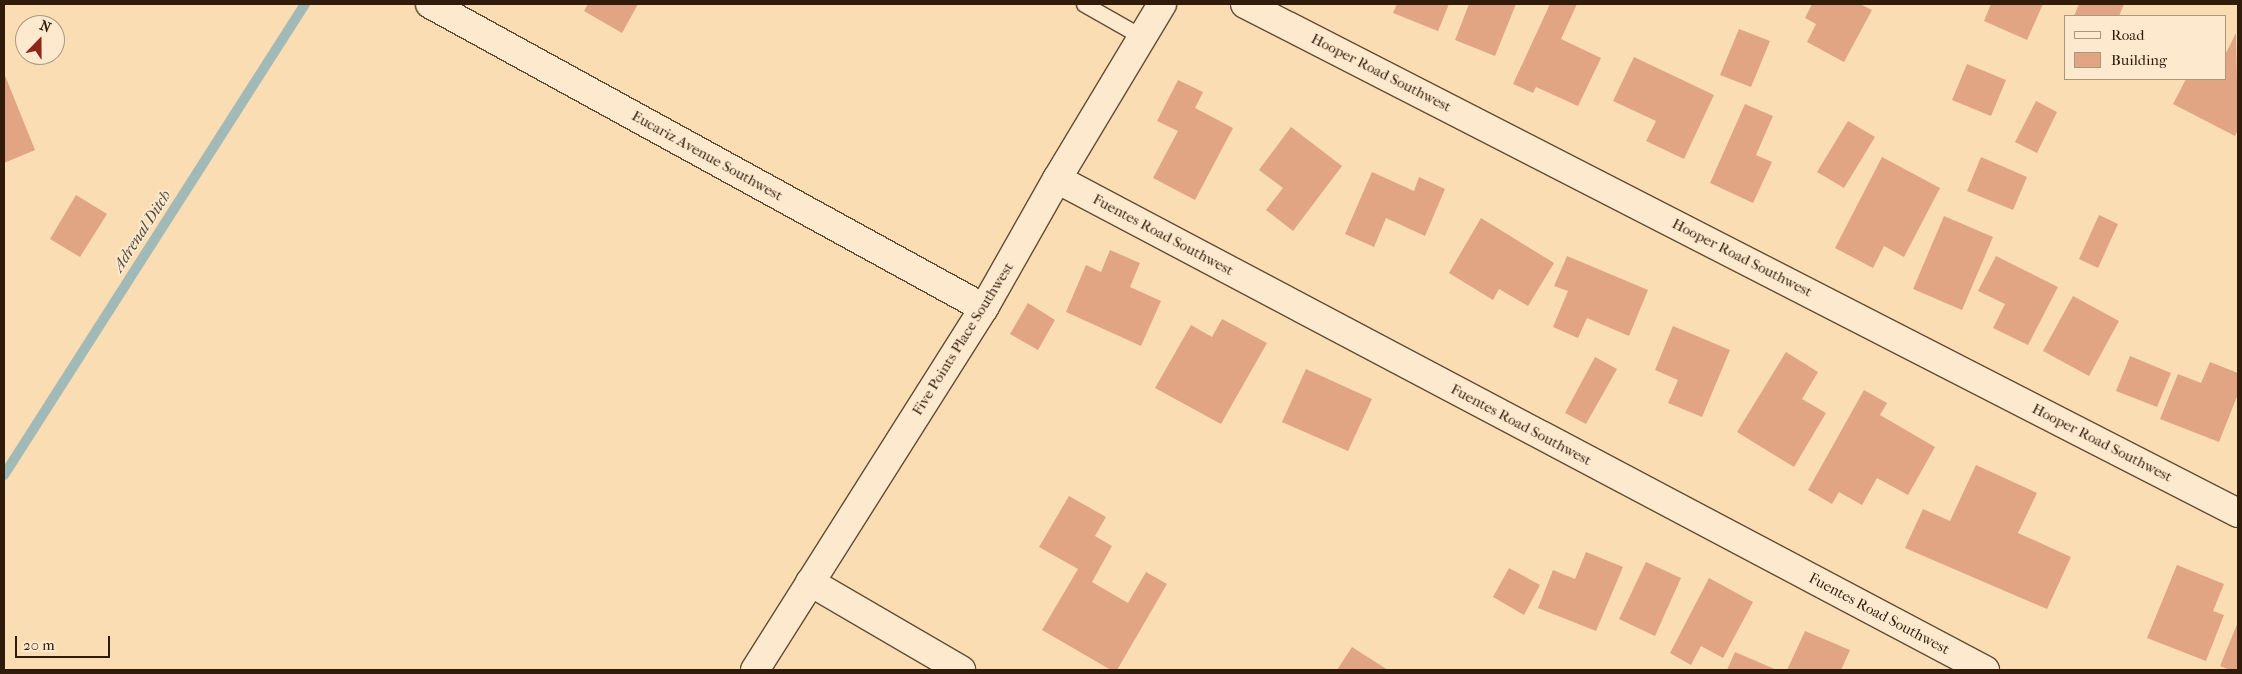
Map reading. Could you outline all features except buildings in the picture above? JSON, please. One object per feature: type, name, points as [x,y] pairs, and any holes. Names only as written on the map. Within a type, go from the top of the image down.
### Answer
[{"type":"street","name":"Eucariz Avenue Southwest","points":[[430,4],[984,308]]},
{"type":"street","name":"Five Points Place Southwest","points":[[755,670],[984,308],[1057,179],[1162,4]]},
{"type":"street","name":"Hooper Road Southwest","points":[[1245,4],[2238,513]]},
{"type":"street","name":"Fuentes Road Southwest","points":[[1057,179],[1985,670]]},
{"type":"street","points":[[810,582],[961,670]]},
{"type":"lane","points":[[1084,4],[1142,37]]},
{"type":"waterway","name":"Adrenal Ditch","points":[[4,475],[305,4]]}]
